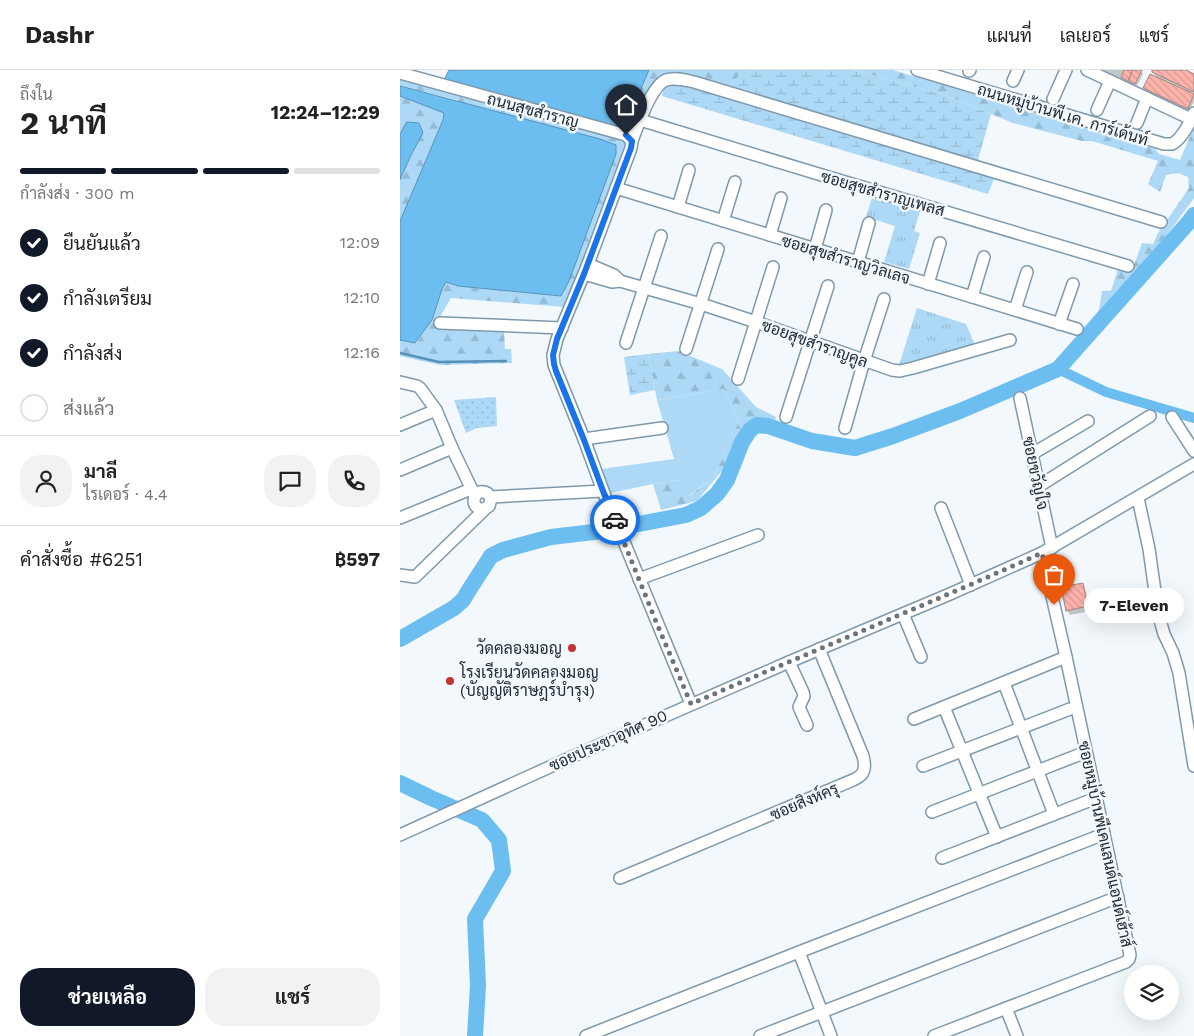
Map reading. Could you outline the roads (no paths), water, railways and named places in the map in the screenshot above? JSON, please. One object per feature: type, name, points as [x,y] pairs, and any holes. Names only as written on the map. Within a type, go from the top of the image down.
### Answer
[{"type":"street","name":"ถนนหมู่บ้านพี.เค. การ์เด้นท์","points":[[916,70],[1164,144],[1172,144],[1179,138],[1193,116]]},
{"type":"street","points":[[1053,99],[1066,70]]},
{"type":"street","points":[[1087,70],[1147,98],[1193,116]]},
{"type":"street","name":"ถนนสุขสำราญ","points":[[400,73],[626,135],[632,141]]},
{"type":"street","points":[[691,704],[603,491],[554,364],[553,355],[640,120],[658,84],[672,78],[694,82],[1161,222]]},
{"type":"street","points":[[1097,110],[1110,81]]},
{"type":"street","points":[[1137,123],[1147,98]]},
{"type":"street","name":"ซอยสุขสำราญเพลส","points":[[640,120],[1128,266]]},
{"type":"street","points":[[678,207],[689,170]]},
{"type":"street","points":[[723,221],[735,182]]},
{"type":"street","name":"ซอยสุขสำราญวิลเลจ","points":[[616,188],[1077,330]]},
{"type":"street","points":[[770,235],[781,198]]},
{"type":"street","points":[[815,249],[826,210]]},
{"type":"street","points":[[858,262],[869,223]]},
{"type":"street","points":[[626,343],[661,236]]},
{"type":"street","points":[[928,284],[940,243]]},
{"type":"street","points":[[686,349],[718,249]]},
{"type":"street","points":[[972,297],[984,257]]},
{"type":"street","points":[[738,379],[773,267]]},
{"type":"street","name":"ซอยสุขสำราญคูล","points":[[586,269],[612,282],[620,281],[701,304],[892,370],[900,371],[913,368],[1010,340]]},
{"type":"street","points":[[1015,310],[1027,272]]},
{"type":"street","points":[[1059,324],[1073,284]]},
{"type":"street","points":[[786,417],[828,286]]},
{"type":"street","points":[[845,428],[884,299]]},
{"type":"street","points":[[440,324],[562,328]]},
{"type":"street","points":[[400,382],[420,388],[436,410],[473,493],[475,506],[485,509]]},
{"type":"street","name":"ซอยขวัญใจ","points":[[1020,398],[1039,486],[1047,551]]},
{"type":"street","points":[[400,425],[436,410]]},
{"type":"street","points":[[1039,486],[1150,416]]},
{"type":"street","points":[[1172,417],[1194,452]]},
{"type":"street","points":[[1032,454],[1088,421]]},
{"type":"street","points":[[584,440],[662,428]]},
{"type":"street","points":[[400,470],[452,448]]},
{"type":"street","name":"ซอยประชาอุทิศ 90","points":[[400,835],[691,704],[1047,551],[1194,464]]},
{"type":"street","points":[[490,496],[603,491]]},
{"type":"street","points":[[400,518],[473,493],[486,492],[490,496],[491,504],[488,508],[414,578],[400,576]]},
{"type":"street","points":[[1138,498],[1149,549],[1158,613],[1179,673],[1194,766]]},
{"type":"street","points":[[941,508],[971,585]]},
{"type":"street","points":[[639,579],[758,535]]},
{"type":"street","name":"ซอยหมู่บ้านพีเคแลนด์แอนด์เฮ้าส์","points":[[934,1036],[947,1034],[1006,1008],[1126,962],[1129,959],[1130,951],[1066,658],[1047,551]]},
{"type":"street","points":[[903,614],[921,657]]},
{"type":"street","name":"ซอยสิงห์ครุ","points":[[620,878],[858,778],[862,774],[865,770],[863,756],[819,649]]},
{"type":"street","points":[[914,719],[1066,658]]},
{"type":"street","points":[[789,662],[803,692],[804,696],[800,707],[807,725]]},
{"type":"street","points":[[1004,683],[1054,814]]},
{"type":"street","points":[[944,707],[997,837]]},
{"type":"street","points":[[923,766],[1070,709]]},
{"type":"street","points":[[932,812],[1081,754]]},
{"type":"street","points":[[942,858],[1091,800]]},
{"type":"street","points":[[586,1036],[1104,834]]},
{"type":"street","points":[[760,1036],[1118,897]]},
{"type":"street","points":[[799,952],[831,1036]]},
{"type":"street","points":[[1006,1008],[1017,1036]]},
{"type":"waterway","points":[[400,639],[454,608],[463,600],[491,556],[503,550],[551,537],[602,531],[686,515],[701,508],[717,494],[727,480],[742,442],[750,430],[757,425],[768,426],[812,441],[855,448],[960,411],[1058,369],[1194,215]]},
{"type":"waterway","points":[[400,353],[439,362],[506,361]]},
{"type":"waterway","points":[[1058,369],[1106,392],[1194,418]]},
{"type":"waterway","points":[[400,783],[482,820],[499,840],[503,871],[475,919],[478,986],[475,1036]]},
{"type":"place","name":"7-Eleven","points":[[1054,605]]},
{"type":"place","name":"วัดคลองมอญ","points":[[572,648]]},
{"type":"place","name":"โรงเรียนวัดคลองมอญ (บัญญัติราษฎร์บำรุง)","points":[[450,681]]}]
